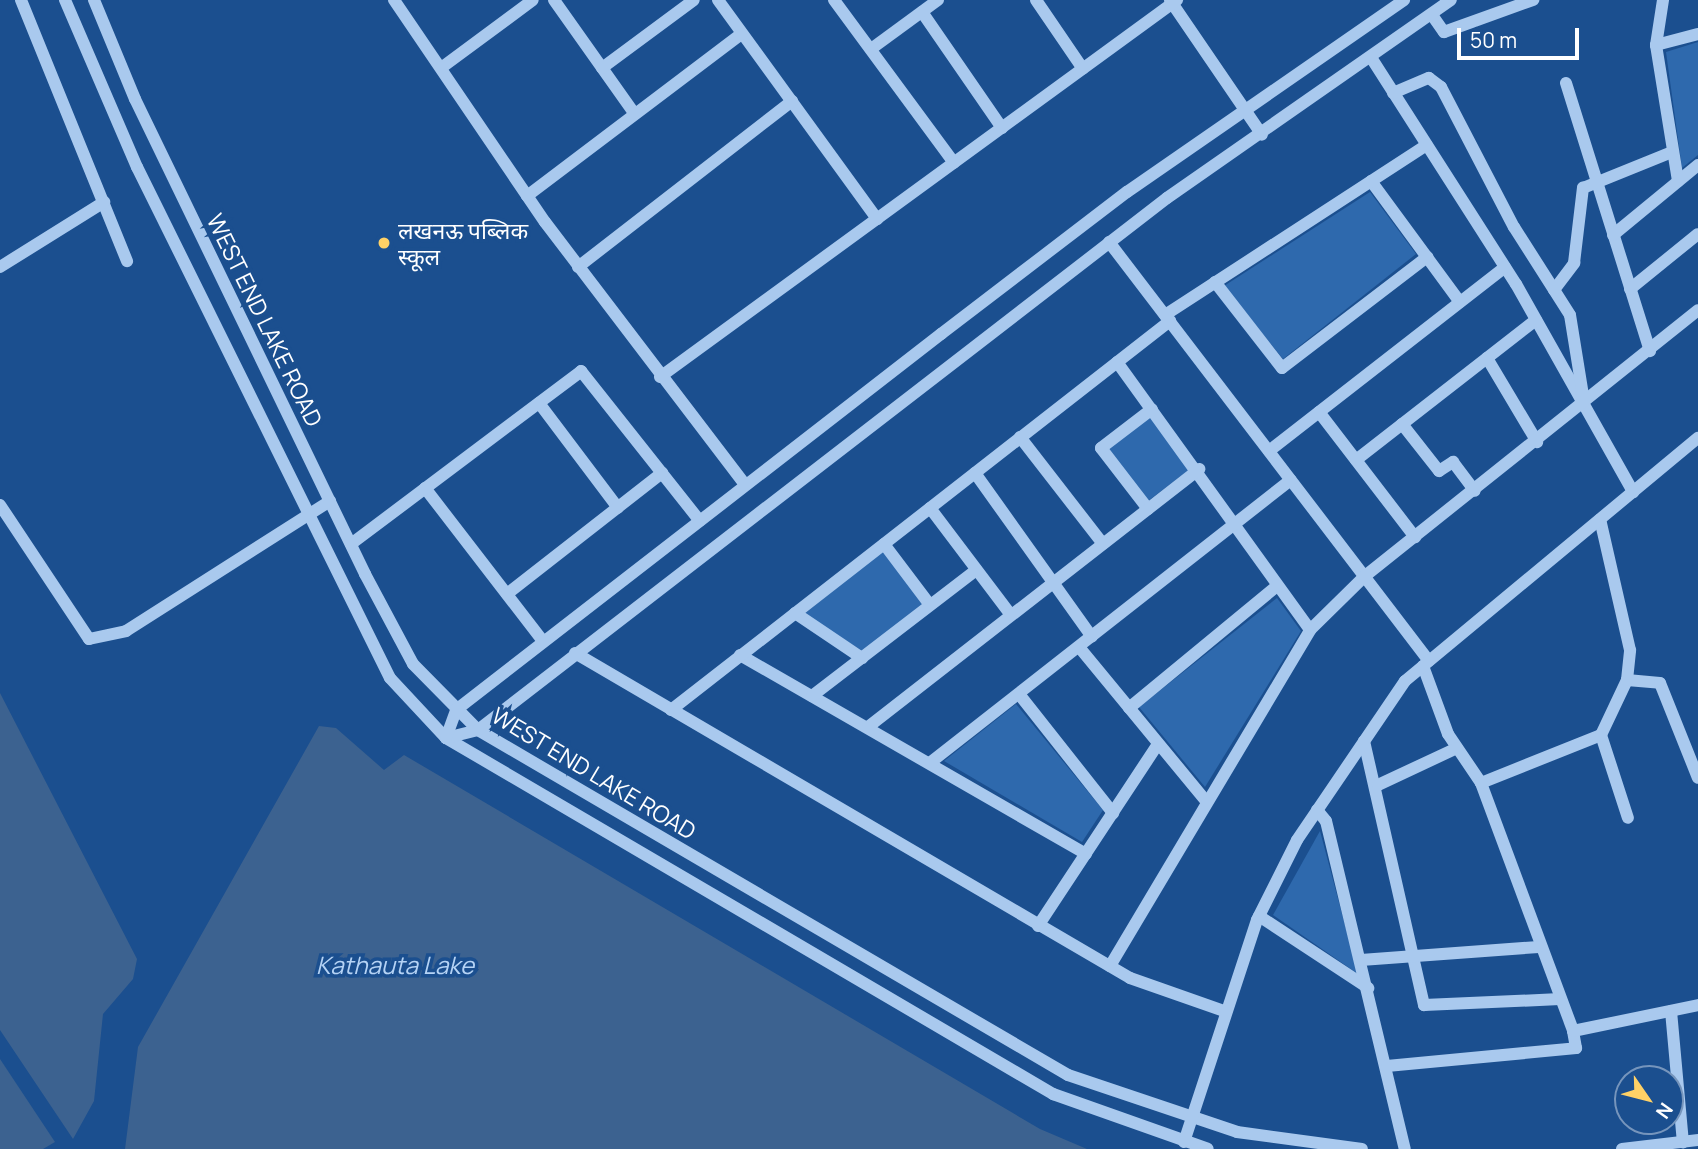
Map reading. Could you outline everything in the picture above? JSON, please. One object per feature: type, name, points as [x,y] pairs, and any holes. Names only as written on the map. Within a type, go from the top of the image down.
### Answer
[{"type":"street","points":[[21,0],[127,261]]},
{"type":"street","name":"WEST END LAKE ROAD","points":[[65,0],[137,167],[390,678],[446,738],[1053,1094],[1208,1149]]},
{"type":"street","name":"WEST END LAKE ROAD","points":[[94,0],[330,501],[413,664],[478,730],[1068,1075],[1191,1120],[1362,1149]]},
{"type":"street","points":[[394,0],[578,267],[745,485]]},
{"type":"street","points":[[441,68],[533,0]]},
{"type":"street","points":[[554,0],[634,113]]},
{"type":"street","points":[[602,68],[694,0]]},
{"type":"street","points":[[718,0],[877,219]]},
{"type":"street","points":[[834,0],[954,163]]},
{"type":"street","points":[[871,49],[938,0]]},
{"type":"street","points":[[1037,0],[1083,69]]},
{"type":"street","points":[[446,738],[456,710],[745,485],[1127,192],[1404,0]]},
{"type":"street","points":[[446,738],[478,730],[1109,242],[1372,59],[1451,0]]},
{"type":"street","points":[[1432,15],[1444,32],[1533,0]]},
{"type":"street","points":[[1663,0],[1656,45],[1678,181]]},
{"type":"street","points":[[660,377],[1173,1],[1262,135]]},
{"type":"street","points":[[922,12],[1002,128]]},
{"type":"street","points":[[527,196],[741,34]]},
{"type":"street","points":[[1656,45],[1698,34]]},
{"type":"street","points":[[1372,59],[1505,267],[1633,492]]},
{"type":"street","points":[[1393,93],[1429,78],[1441,87],[1570,315],[1584,406]]},
{"type":"street","points":[[1566,83],[1601,176],[1613,235],[1650,351]]},
{"type":"street","points":[[578,267],[792,102]]},
{"type":"street","points":[[671,710],[1117,362],[1167,318],[1215,282],[1427,145]]},
{"type":"street","points":[[1554,290],[1574,263],[1583,188],[1601,176],[1672,152]]},
{"type":"street","points":[[1613,235],[1698,165]]},
{"type":"street","points":[[1371,181],[1460,302]]},
{"type":"street","points":[[0,267],[104,202]]},
{"type":"street","points":[[1630,289],[1698,234]]},
{"type":"street","points":[[1109,242],[1365,576],[1426,663],[1457,747],[1481,783],[1539,947],[1573,1031],[1576,1048],[1387,1066]]},
{"type":"street","points":[[1215,282],[1282,368],[1427,257]]},
{"type":"street","points":[[1269,451],[1505,267]]},
{"type":"street","points":[[1110,966],[1205,800],[1310,630],[1365,576],[1584,406],[1698,310]]},
{"type":"street","points":[[1356,460],[1536,320]]},
{"type":"street","points":[[1488,358],[1537,442]]},
{"type":"street","points":[[1117,362],[1199,469],[1232,526],[1310,630]]},
{"type":"street","points":[[351,544],[581,371],[700,520]]},
{"type":"street","points":[[539,403],[618,508]]},
{"type":"street","points":[[1148,509],[1101,447],[1152,409]]},
{"type":"street","points":[[1319,412],[1415,537]]},
{"type":"street","points":[[1402,424],[1439,471],[1453,462],[1475,491]]},
{"type":"street","points":[[1020,437],[1103,544]]},
{"type":"street","points":[[1184,1142],[1224,1011],[1259,916],[1317,810],[1405,681],[1698,438]]},
{"type":"street","points":[[868,727],[1199,469]]},
{"type":"street","points":[[507,594],[662,473]]},
{"type":"street","points":[[975,473],[1057,580],[1092,636]]},
{"type":"street","points":[[932,762],[1291,480]]},
{"type":"street","points":[[425,488],[543,641]]},
{"type":"street","points":[[0,505],[89,639],[126,631],[307,512],[330,501]]},
{"type":"street","points":[[930,508],[1011,615]]},
{"type":"street","points":[[1481,783],[1601,735],[1627,680],[1630,650],[1600,519]]},
{"type":"street","points":[[884,544],[930,605]]},
{"type":"street","points":[[812,696],[976,570]]},
{"type":"street","points":[[1129,708],[1277,586]]},
{"type":"street","points":[[796,612],[862,657]]},
{"type":"street","points":[[1079,647],[1205,800]]},
{"type":"street","points":[[575,653],[1110,966],[1224,1011]]},
{"type":"street","points":[[740,655],[932,762],[1086,854]]},
{"type":"street","points":[[1627,680],[1660,683],[1698,778]]},
{"type":"street","points":[[1018,694],[1113,813]]},
{"type":"street","points":[[1601,735],[1628,818]]},
{"type":"street","points":[[1364,741],[1378,785],[1424,1005],[1560,999]]},
{"type":"street","points":[[1038,926],[1158,744]]},
{"type":"street","points":[[1378,785],[1457,747]]},
{"type":"street","points":[[1317,810],[1326,821],[1405,1149]]},
{"type":"street","points":[[1259,916],[1368,988]]},
{"type":"street","points":[[1361,960],[1539,947]]},
{"type":"street","points":[[1573,1031],[1698,1005]]},
{"type":"street","points":[[1671,1011],[1683,1142]]},
{"type":"street","points":[[1622,1149],[1698,1140]]},
{"type":"shaded area","points":[[1698,42],[1698,155],[1682,168],[1666,52]]},
{"type":"shaded area","points":[[1370,192],[1416,254],[1283,359],[1224,286]]},
{"type":"shaded area","points":[[1152,414],[1192,468],[1148,501],[1107,448]]},
{"type":"shaded area","points":[[883,551],[924,605],[864,652],[804,614]]},
{"type":"shaded area","points":[[1277,598],[1301,631],[1205,787],[1139,707]]},
{"type":"shaded area","points":[[1016,704],[1103,810],[1082,842],[944,761]]},
{"type":"shaded area","points":[[1320,831],[1358,974],[1273,915]]},
{"type":"water","points":[[0,693],[137,959],[133,979],[103,1014],[94,1101],[73,1139],[0,1030]]},
{"type":"water","name":"Kathauta Lake","points":[[319,726],[336,728],[384,770],[404,755],[1040,1129],[1087,1149],[125,1149],[138,1047]]},
{"type":"water","points":[[0,1059],[55,1142],[43,1149],[0,1149]]},
{"type":"place","name":"लखनऊ पब्लिक स्कूल","points":[[384,243]]}]
